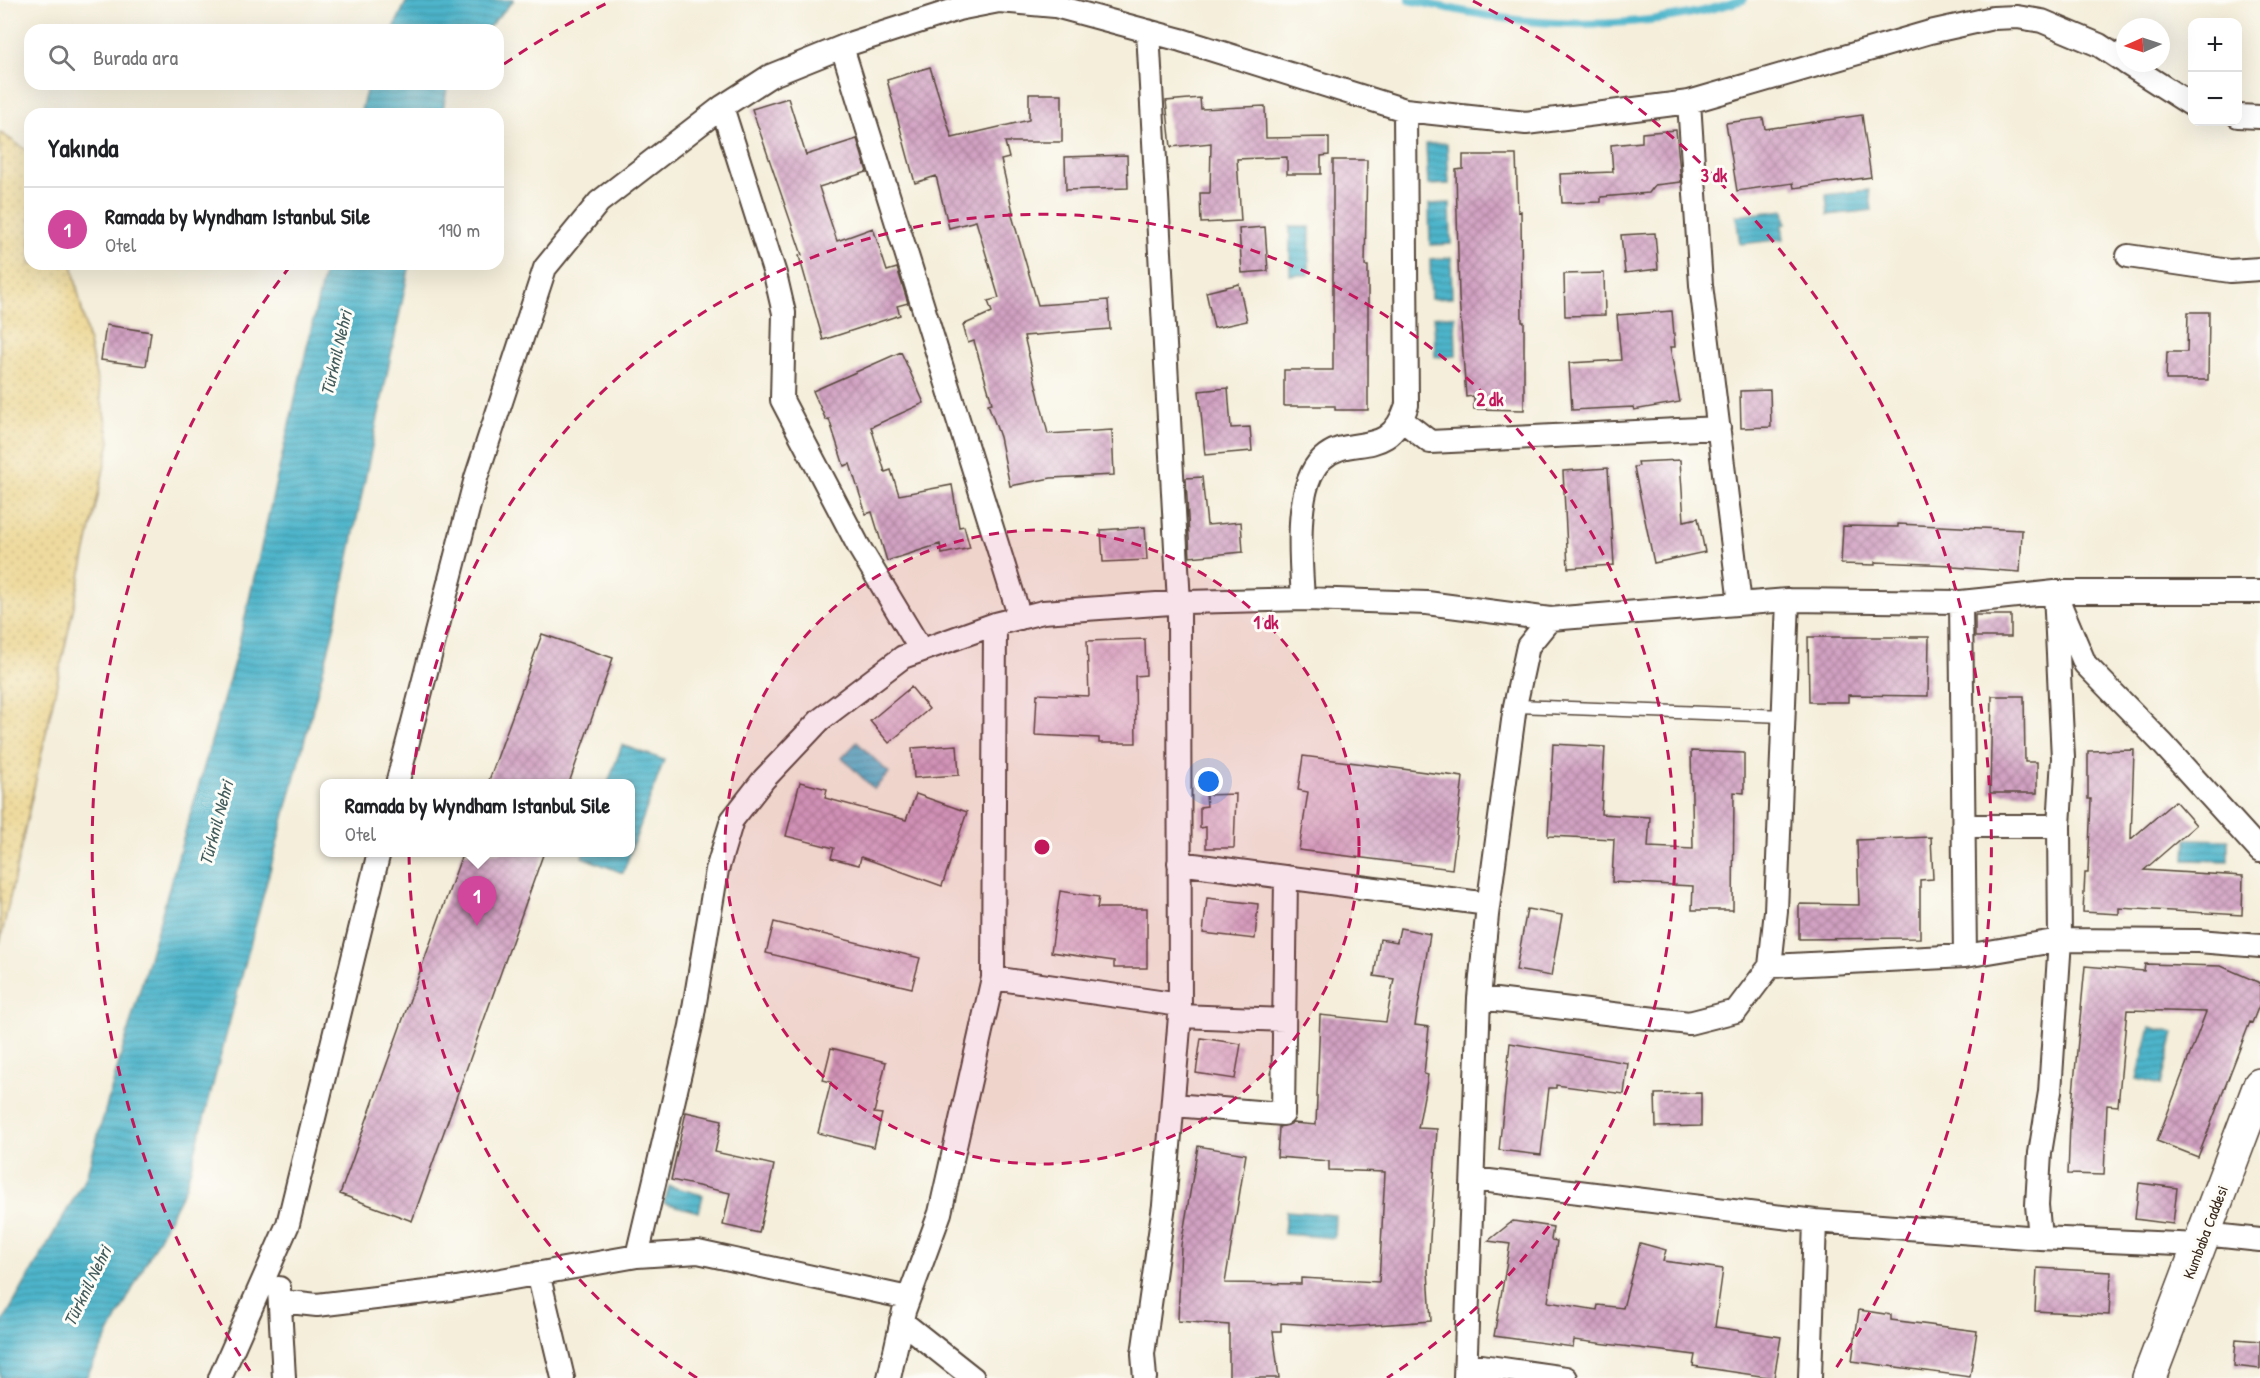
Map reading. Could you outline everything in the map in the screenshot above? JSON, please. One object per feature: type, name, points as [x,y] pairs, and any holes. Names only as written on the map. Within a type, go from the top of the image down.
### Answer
[{"type":"street","points":[[398,779],[476,478],[545,268],[599,202],[722,107],[770,76],[842,47],[958,9],[999,1],[1055,6],[1148,31],[1405,110],[1526,123],[1689,102],[1823,65],[1930,32],[1993,18],[2017,17],[2042,21],[2099,45],[2116,56]]},
{"type":"street","points":[[1145,1378],[1143,1354],[1164,1205],[1180,1010],[1179,603],[1148,31]]},
{"type":"street","points":[[842,47],[1020,618]]},
{"type":"street","points":[[2140,72],[2188,102]]},
{"type":"street","points":[[1689,102],[1701,285],[1740,604]]},
{"type":"street","points":[[722,107],[775,274],[784,313],[782,400],[859,547],[921,650]]},
{"type":"street","points":[[1303,599],[1301,514],[1311,478],[1323,458],[1393,434],[1402,420],[1407,405],[1405,110]]},
{"type":"street","points":[[2242,116],[2260,117]]},
{"type":"street","points":[[2128,256],[2230,271],[2260,269]]},
{"type":"street","points":[[1402,420],[1430,442],[1719,428]]},
{"type":"street","points":[[637,1256],[691,1026],[717,870],[732,820],[764,779],[820,720],[903,657],[995,624],[1043,612],[1179,603],[1303,599],[1428,603],[1550,619],[1788,600],[1961,602],[2055,592],[2260,592]]},
{"type":"street","points":[[2040,1238],[2037,1205],[2040,1153],[2050,1092],[2060,940],[2058,826],[2063,758],[2055,592]]},
{"type":"street","points":[[2055,592],[2085,664],[2162,743],[2260,851]]},
{"type":"street","points":[[1479,998],[1689,1023],[1736,1011],[1770,966],[1776,911],[1788,600]]},
{"type":"street","points":[[1961,602],[1965,956]]},
{"type":"street","points":[[1550,619],[1528,646],[1515,706],[1488,904],[1479,998],[1467,1371],[1566,1378]]},
{"type":"street","points":[[889,1378],[908,1298],[940,1213],[993,978],[995,624]]},
{"type":"street","points":[[1964,826],[2058,826]]},
{"type":"street","points":[[220,1378],[288,1224],[379,857]]},
{"type":"street","points":[[1179,863],[1488,904]]},
{"type":"street","points":[[1174,1105],[1283,1114],[1286,877]]},
{"type":"street","points":[[1770,966],[1965,956],[2060,940],[2198,941],[2260,946]]},
{"type":"street","points":[[993,978],[1180,1010],[1284,1020]]},
{"type":"street","name":"Kumbaba Caddesi","points":[[2149,1378],[2260,1085]]},
{"type":"street","points":[[1473,1179],[1815,1221],[2040,1238],[2260,1240]]},
{"type":"street","points":[[1810,1378],[1815,1221]]},
{"type":"street","points":[[278,1248],[284,1378]]},
{"type":"street","points":[[280,1301],[317,1305],[452,1289],[637,1256],[698,1252],[908,1298]]},
{"type":"street","points":[[538,1274],[563,1378]]},
{"type":"street","points":[[901,1321],[973,1378]]},
{"type":"lane","points":[[1515,706],[1784,716]]},
{"type":"sand","points":[[0,132],[24,149],[24,270],[73,270],[110,441],[0,943]]},
{"type":"water","points":[[407,0],[514,0],[492,24],[396,24]]},
{"type":"water","points":[[366,90],[447,90],[443,108],[362,108]]},
{"type":"water","points":[[1447,143],[1449,184],[1428,185],[1426,144]]},
{"type":"water","points":[[1869,190],[1872,210],[1828,215],[1826,195]]},
{"type":"water","points":[[1450,203],[1451,244],[1430,245],[1429,204]]},
{"type":"water","points":[[1784,210],[1786,224],[1782,225],[1784,239],[1740,244],[1736,216]]},
{"type":"water","points":[[1290,227],[1310,227],[1309,275],[1290,275]]},
{"type":"water","points":[[1451,258],[1452,298],[1431,299],[1430,259]]},
{"type":"water","name":"Türknil Nehri","points":[[325,270],[409,270],[333,633],[186,1186],[86,1378],[0,1378],[0,1327],[86,1177],[237,652]]},
{"type":"water","points":[[1434,316],[1455,316],[1456,356],[1435,357]]},
{"type":"water","points":[[857,742],[889,773],[874,789],[842,758]]},
{"type":"water","points":[[622,745],[664,760],[635,840],[635,779],[609,779]]},
{"type":"water","points":[[2186,839],[2228,840],[2228,861],[2185,860]]},
{"type":"water","points":[[582,857],[629,857],[623,873]]},
{"type":"water","points":[[2150,1027],[2174,1033],[2161,1085],[2137,1079]]},
{"type":"water","points":[[669,1186],[703,1195],[699,1212],[664,1203]]},
{"type":"water","points":[[1286,1211],[1335,1215],[1334,1238],[1284,1234]]},
{"type":"building","points":[[930,67],[952,138],[1029,120],[1029,94],[1062,94],[1062,142],[1005,142],[1009,158],[1001,160],[1013,212],[1011,212],[1038,305],[1108,300],[1110,329],[1024,336],[1048,434],[1112,430],[1114,475],[1051,478],[1010,486],[1000,437],[988,404],[992,403],[974,341],[968,343],[963,325],[992,312],[988,301],[999,298],[976,221],[949,228],[936,176],[915,183],[887,80]]},
{"type":"building","points":[[788,98],[806,155],[857,139],[867,172],[819,187],[837,241],[873,228],[887,271],[897,268],[908,303],[897,306],[900,315],[823,340],[799,256],[802,255],[752,109]]},
{"type":"building","points":[[1200,98],[1201,109],[1265,106],[1266,138],[1329,137],[1329,155],[1321,156],[1321,174],[1287,174],[1287,157],[1237,159],[1241,221],[1201,223],[1200,193],[1210,193],[1211,143],[1171,147],[1166,101]]},
{"type":"building","points":[[1862,115],[1871,177],[1794,188],[1793,183],[1737,191],[1726,123],[1763,118],[1765,129]]},
{"type":"building","points":[[1676,130],[1681,182],[1655,185],[1649,193],[1601,197],[1601,202],[1562,203],[1560,174],[1613,172],[1611,145],[1642,142],[1642,133]]},
{"type":"building","points":[[1127,155],[1128,188],[1066,190],[1065,157]]},
{"type":"building","points":[[1463,155],[1516,155],[1518,212],[1521,211],[1524,410],[1474,409],[1474,396],[1466,397],[1459,297],[1456,170],[1463,169]]},
{"type":"building","points":[[1333,160],[1367,160],[1365,266],[1368,266],[1368,410],[1335,410],[1335,406],[1284,406],[1284,370],[1333,370]]},
{"type":"building","points":[[1265,227],[1268,271],[1242,273],[1239,229]]},
{"type":"building","points":[[1655,233],[1658,269],[1625,273],[1621,235]]},
{"type":"building","points":[[1604,273],[1605,315],[1565,316],[1564,274]]},
{"type":"building","points":[[1239,284],[1247,321],[1214,328],[1206,292]]},
{"type":"building","points":[[1672,311],[1675,347],[1670,347],[1680,402],[1634,410],[1633,407],[1572,410],[1569,363],[1621,360],[1617,315]]},
{"type":"building","points":[[2188,312],[2209,312],[2208,380],[2166,380],[2167,352],[2187,352]]},
{"type":"building","points":[[106,325],[151,332],[146,366],[101,360]]},
{"type":"building","points":[[901,352],[924,403],[871,427],[885,472],[891,470],[899,495],[952,485],[959,527],[964,526],[970,548],[942,554],[940,544],[887,561],[872,512],[866,514],[850,464],[844,466],[829,419],[826,420],[813,391]]},
{"type":"building","points":[[1228,388],[1231,428],[1250,427],[1252,451],[1205,455],[1199,391]]},
{"type":"building","points":[[1770,390],[1771,427],[1741,428],[1740,391]]},
{"type":"building","points":[[1680,460],[1684,521],[1698,518],[1705,552],[1654,563],[1634,467],[1639,466],[1638,462]]},
{"type":"building","points":[[1608,468],[1614,565],[1568,568],[1563,471]]},
{"type":"building","points":[[1202,477],[1207,525],[1241,522],[1243,552],[1190,557],[1186,478]]},
{"type":"building","points":[[1898,524],[2022,530],[2020,572],[1953,567],[1953,565],[1875,562],[1875,565],[1841,564],[1843,526],[1898,527]]},
{"type":"building","points":[[1145,527],[1147,560],[1103,562],[1101,530]]},
{"type":"building","points":[[1975,615],[2011,615],[2011,637],[1975,637]]},
{"type":"building","points":[[542,634],[613,658],[570,779],[489,779]]},
{"type":"building","points":[[1808,637],[1929,637],[1928,696],[1848,695],[1848,702],[1809,702]]},
{"type":"building","points":[[1145,639],[1146,675],[1135,676],[1136,743],[1099,743],[1099,738],[1035,735],[1037,694],[1089,696],[1087,641]]},
{"type":"building","points":[[911,687],[929,709],[889,743],[870,721]]},
{"type":"building","points":[[1992,696],[2024,696],[2025,762],[2037,762],[2037,793],[1990,793]]},
{"type":"building","points":[[1553,744],[1605,747],[1601,814],[1650,817],[1648,847],[1693,849],[1691,751],[1744,753],[1744,793],[1734,792],[1733,910],[1692,910],[1693,886],[1612,882],[1614,839],[1548,836]]},
{"type":"building","points":[[957,745],[959,775],[914,778],[912,748]]},
{"type":"building","points":[[2134,750],[2131,839],[2175,801],[2196,825],[2144,870],[2243,876],[2242,915],[2119,908],[2119,914],[2083,912],[2085,873],[2088,873],[2091,799],[2088,799],[2088,751]]},
{"type":"building","points":[[1303,756],[1463,777],[1452,869],[1299,850],[1308,792],[1298,790]]},
{"type":"building","points":[[800,782],[827,789],[825,798],[906,820],[916,794],[967,812],[942,886],[861,857],[859,865],[831,858],[834,848],[786,836]]},
{"type":"building","points":[[1236,794],[1234,848],[1206,848],[1206,827],[1200,828],[1200,807],[1207,806],[1206,795]]},
{"type":"building","points":[[1931,837],[1933,879],[1920,880],[1920,938],[1799,939],[1799,904],[1859,905],[1857,840]]},
{"type":"building","points":[[461,857],[542,857],[412,1221],[340,1194]]},
{"type":"building","points":[[1060,891],[1099,897],[1097,908],[1147,908],[1147,968],[1114,968],[1114,961],[1051,952]]},
{"type":"building","points":[[1207,898],[1258,904],[1255,939],[1203,933]]},
{"type":"building","points":[[1527,909],[1562,915],[1551,976],[1516,970]]},
{"type":"building","points":[[774,922],[920,958],[912,988],[766,953]]},
{"type":"building","points":[[1400,928],[1430,934],[1415,1025],[1429,1027],[1424,1074],[1428,1075],[1418,1128],[1437,1129],[1428,1271],[1431,1321],[1348,1327],[1281,1323],[1281,1331],[1273,1331],[1279,1378],[1229,1378],[1229,1325],[1178,1321],[1181,1245],[1198,1146],[1246,1154],[1225,1283],[1301,1284],[1301,1278],[1379,1282],[1385,1172],[1329,1170],[1329,1161],[1277,1157],[1279,1127],[1293,1123],[1316,1125],[1320,1015],[1386,1022],[1394,979],[1374,976],[1380,939],[1397,942]]},
{"type":"building","points":[[2145,964],[2221,966],[2260,983],[2260,1003],[2252,1023],[2250,1022],[2198,1157],[2157,1141],[2206,1012],[2127,1010],[2118,1106],[2107,1105],[2104,1175],[2068,1174],[2070,1125],[2085,966],[2144,971]]},
{"type":"building","points":[[1201,1038],[1241,1044],[1235,1079],[1196,1073]]},
{"type":"building","points":[[1510,1043],[1628,1063],[1624,1094],[1556,1085],[1556,1088],[1549,1088],[1541,1155],[1499,1150]]},
{"type":"building","points":[[831,1048],[886,1062],[874,1113],[882,1114],[874,1147],[818,1133],[831,1082],[823,1080]]},
{"type":"building","points":[[1701,1093],[1701,1126],[1656,1127],[1655,1094]]},
{"type":"building","points":[[686,1112],[722,1120],[715,1152],[774,1165],[759,1233],[723,1225],[730,1193],[671,1180]]},
{"type":"building","points":[[2139,1183],[2177,1188],[2173,1224],[2135,1219]]},
{"type":"building","points":[[1513,1221],[1553,1227],[1551,1240],[1557,1241],[1548,1302],[1597,1310],[1598,1305],[1623,1308],[1640,1243],[1666,1250],[1663,1261],[1723,1269],[1715,1327],[1781,1337],[1774,1378],[1693,1366],[1695,1355],[1574,1340],[1573,1347],[1494,1336],[1510,1244],[1488,1241]]},
{"type":"building","points":[[2037,1268],[2111,1272],[2109,1315],[2035,1311]]},
{"type":"building","points":[[1859,1310],[1891,1315],[1891,1320],[1977,1331],[1970,1377],[1852,1361]]},
{"type":"building","points":[[2236,1339],[2260,1341],[2260,1369],[2234,1366]]},
{"type":"waterway","points":[[1409,0],[1503,18],[1574,23],[1660,19],[1743,0]]},
{"type":"place","name":"Ramada by Wyndham Istanbul Sile","points":[[477,926]]}]
